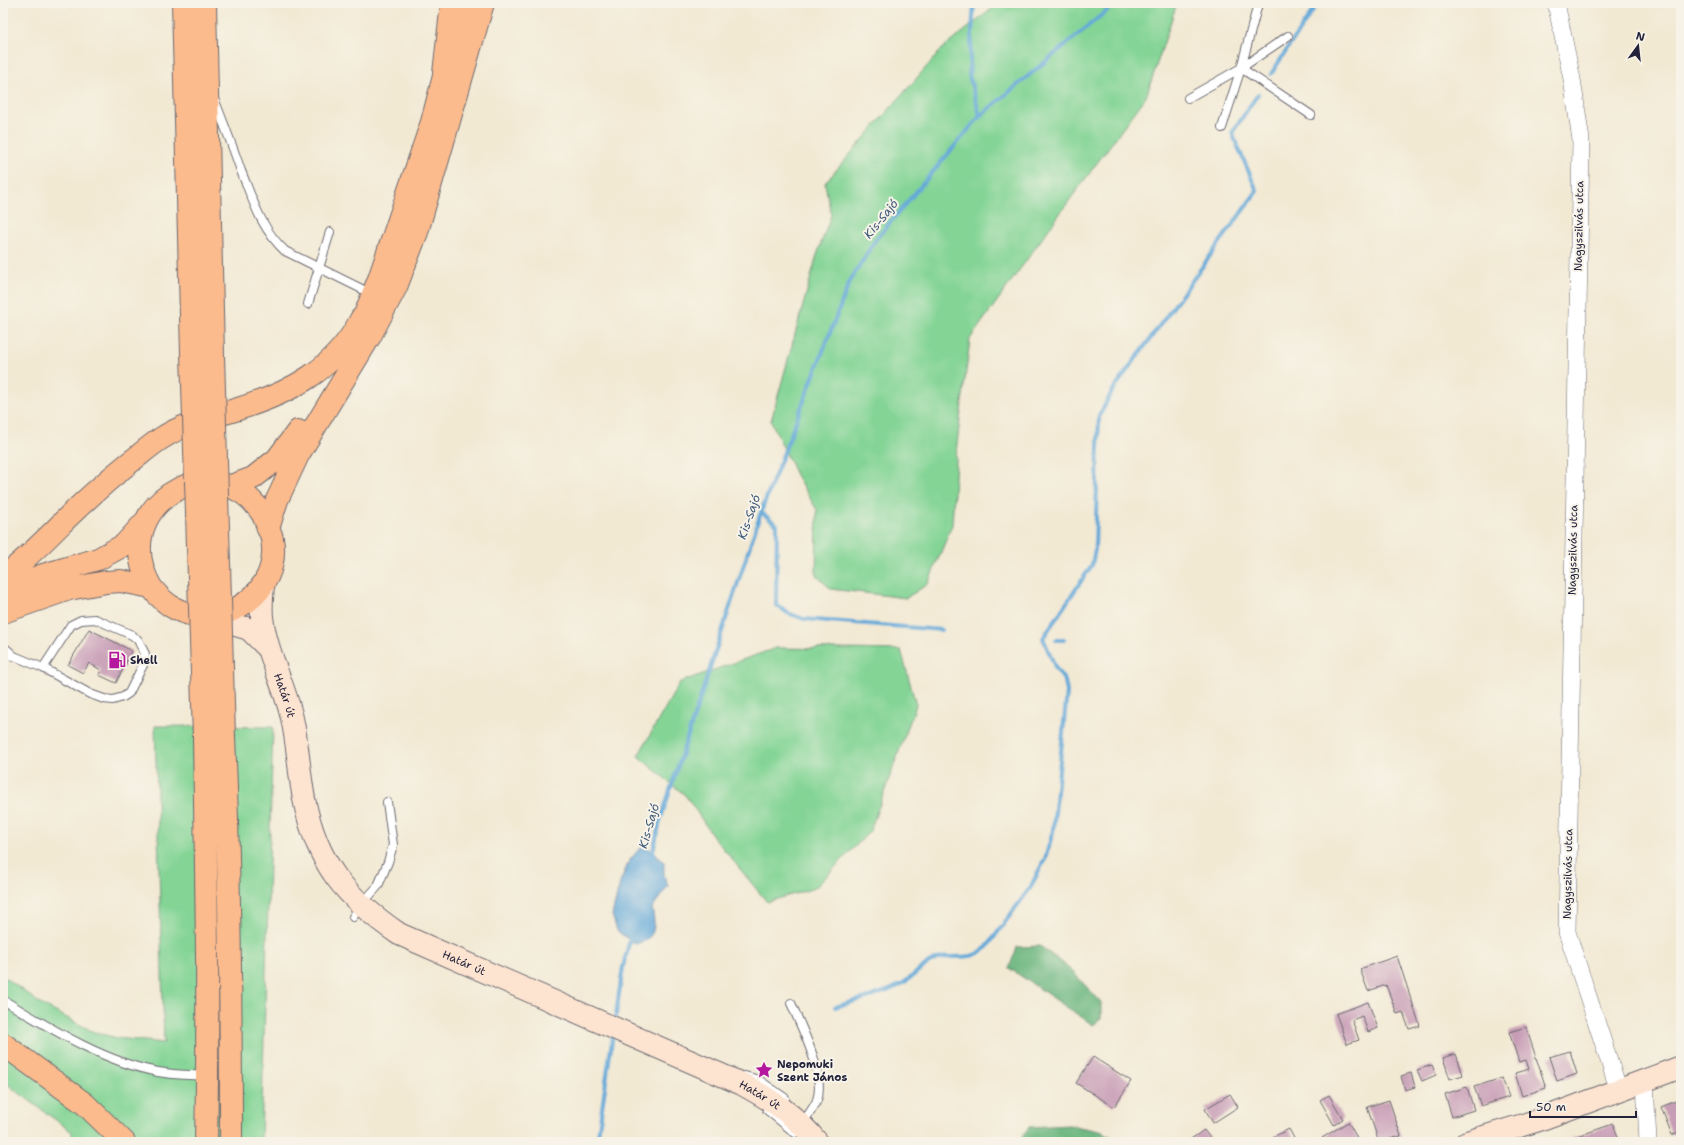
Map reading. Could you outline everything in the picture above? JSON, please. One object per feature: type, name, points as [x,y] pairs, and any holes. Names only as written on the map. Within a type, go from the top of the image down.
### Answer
[{"type":"main road","points":[[183,3],[203,354],[214,737],[206,1142]]},
{"type":"main road","points":[[203,354],[206,79],[205,3]]},
{"type":"main road","points":[[444,73],[452,3]]},
{"type":"main road","points":[[228,487],[253,478],[277,459],[296,434],[352,346],[373,295],[429,129],[463,3]]},
{"type":"main road","points":[[268,529],[277,500],[298,455],[370,336],[396,287],[417,232],[483,3]]},
{"type":"main road","points":[[3,577],[22,563],[71,514],[117,473],[162,437],[202,420],[239,409],[298,385],[333,359],[355,330],[373,295]]},
{"type":"main road","points":[[209,483],[237,490],[253,502],[265,517],[268,529],[272,537],[273,556],[270,572],[263,586],[251,599],[235,610],[215,616],[205,616],[195,615],[175,608],[158,596],[151,587],[142,567],[140,556],[142,532],[150,513],[163,498],[180,488],[189,485],[209,483]]},
{"type":"main road","points":[[3,591],[43,574],[98,559],[124,545],[146,521]]},
{"type":"main road","points":[[3,612],[69,589],[106,582],[121,581],[151,587]]},
{"type":"main road","name":"Határ út","points":[[263,586],[262,616],[268,648],[292,718],[304,800],[317,844],[334,875],[357,911],[398,934],[717,1072],[758,1093],[806,1123],[817,1142]]},
{"type":"main road","points":[[205,616],[249,629],[268,648]]},
{"type":"main road","points":[[214,737],[228,848],[230,953],[230,1142]]},
{"type":"main road","points":[[3,1044],[85,1104],[124,1142]]},
{"type":"main road","points":[[1468,1142],[1539,1120],[1645,1082],[1681,1067]]},
{"type":"street","name":"Nagyszilvás utca","points":[[1556,3],[1572,79],[1581,140],[1567,932],[1619,1091]]},
{"type":"street","points":[[1645,1082],[1648,1142]]},
{"type":"lane","points":[[1222,128],[1241,68],[1258,4]]},
{"type":"lane","points":[[1188,98],[1241,68],[1288,36]]},
{"type":"lane","points":[[1241,68],[1311,115]]},
{"type":"lane","points":[[206,79],[255,207],[266,229],[274,240],[285,251],[373,295]]},
{"type":"lane","points":[[308,304],[330,232]]},
{"type":"lane","points":[[3,655],[14,656],[43,668],[90,694],[104,699],[114,700],[123,697],[128,692],[145,661],[146,654],[138,640],[132,635],[95,619],[81,620],[71,624],[43,668]]},
{"type":"lane","points":[[3,646],[14,656]]},
{"type":"lane","points":[[357,911],[378,886],[393,845],[387,802]]},
{"type":"lane","points":[[3,1000],[72,1039],[119,1060],[138,1067],[159,1072],[208,1076]]},
{"type":"lane","points":[[791,1003],[806,1039],[818,1076],[819,1089],[816,1101],[806,1123]]},
{"type":"lane","points":[[717,1072],[745,1076],[759,1080],[792,1103]]},
{"type":"green space","points":[[999,3],[1177,3],[1146,97],[970,339],[957,444],[952,525],[928,584],[906,598],[831,589],[816,575],[817,510],[796,475],[771,421],[817,255],[831,215],[825,183],[943,48]]},
{"type":"green space","points":[[776,648],[901,650],[916,705],[870,831],[815,888],[767,902],[713,836],[686,796],[638,756],[680,682]]},
{"type":"green space","points":[[155,726],[273,727],[261,1142],[72,1142],[72,1132],[3,1081],[3,976],[42,1005],[94,1032],[117,1038],[164,1043]]},
{"type":"green space","points":[[1040,946],[1068,967],[1101,1002],[1101,1019],[1093,1025],[1009,968],[1017,947]]},
{"type":"green space","points":[[1069,1125],[1104,1132],[1118,1142],[1018,1142],[1029,1127]]},
{"type":"water","points":[[641,847],[648,848],[664,862],[664,875],[668,886],[652,908],[654,926],[651,935],[642,942],[635,944],[617,931],[612,915],[620,883],[629,861]]},
{"type":"building","points":[[89,629],[132,651],[116,683],[99,675],[101,670],[89,663],[83,673],[68,665]]},
{"type":"building","points":[[1397,956],[1420,1026],[1409,1029],[1403,1012],[1397,1014],[1386,985],[1368,991],[1360,969]]},
{"type":"building","points":[[1368,1002],[1378,1028],[1368,1032],[1362,1016],[1352,1020],[1359,1040],[1347,1044],[1336,1014]]},
{"type":"building","points":[[1526,1027],[1546,1088],[1522,1096],[1515,1073],[1529,1069],[1526,1060],[1519,1062],[1509,1032]]},
{"type":"building","points":[[1570,1051],[1577,1074],[1557,1081],[1549,1057]]},
{"type":"building","points":[[1456,1054],[1463,1075],[1450,1079],[1443,1058]]},
{"type":"building","points":[[1093,1057],[1131,1081],[1114,1107],[1076,1083]]},
{"type":"building","points":[[1432,1065],[1436,1075],[1422,1081],[1417,1070]]},
{"type":"building","points":[[1411,1073],[1415,1087],[1405,1090],[1401,1076]]},
{"type":"building","points":[[1502,1078],[1509,1097],[1481,1106],[1474,1087]]},
{"type":"building","points":[[1467,1087],[1474,1110],[1452,1117],[1445,1094]]},
{"type":"building","points":[[1230,1094],[1238,1107],[1213,1123],[1205,1109]]},
{"type":"building","points":[[1329,1095],[1343,1119],[1334,1125],[1320,1100]]},
{"type":"building","points":[[1681,1099],[1681,1131],[1672,1135],[1661,1107]]},
{"type":"building","points":[[1389,1100],[1401,1136],[1379,1142],[1367,1107]]},
{"type":"building","points":[[1348,1122],[1359,1141],[1324,1142],[1322,1138]]},
{"type":"building","points":[[1613,1124],[1620,1142],[1573,1142],[1572,1138]]},
{"type":"building","points":[[1289,1129],[1296,1142],[1263,1142]]},
{"type":"building","points":[[1204,1130],[1213,1142],[1188,1142],[1188,1141]]},
{"type":"waterway","points":[[974,3],[969,75],[980,116]]},
{"type":"waterway","name":"Kis-Sajó","points":[[652,856],[660,821],[761,512],[850,281],[876,239],[980,116],[1116,3]]},
{"type":"waterway","points":[[1271,74],[1315,7]]},
{"type":"waterway","points":[[1043,638],[1092,565],[1095,549],[1099,416],[1113,390],[1257,191],[1232,133],[1258,94]]},
{"type":"waterway","points":[[761,512],[777,525],[776,605],[788,613],[804,619],[942,630]]},
{"type":"waterway","points":[[835,1007],[892,989],[905,982],[923,967],[938,959],[945,957],[969,956],[981,952],[987,947],[1030,888],[1045,859],[1053,831],[1067,692],[1065,681],[1056,669],[1043,638]]},
{"type":"waterway","points":[[1056,640],[1064,640]]},
{"type":"waterway","name":"Kis-Sajó","points":[[615,1021],[623,967],[631,936]]},
{"type":"waterway","name":"Kis-Sajó","points":[[597,1142],[613,1034]]},
{"type":"place","name":"Shell","points":[[117,660]]},
{"type":"place","name":"Nepomuki Szent János","points":[[764,1070]]}]
